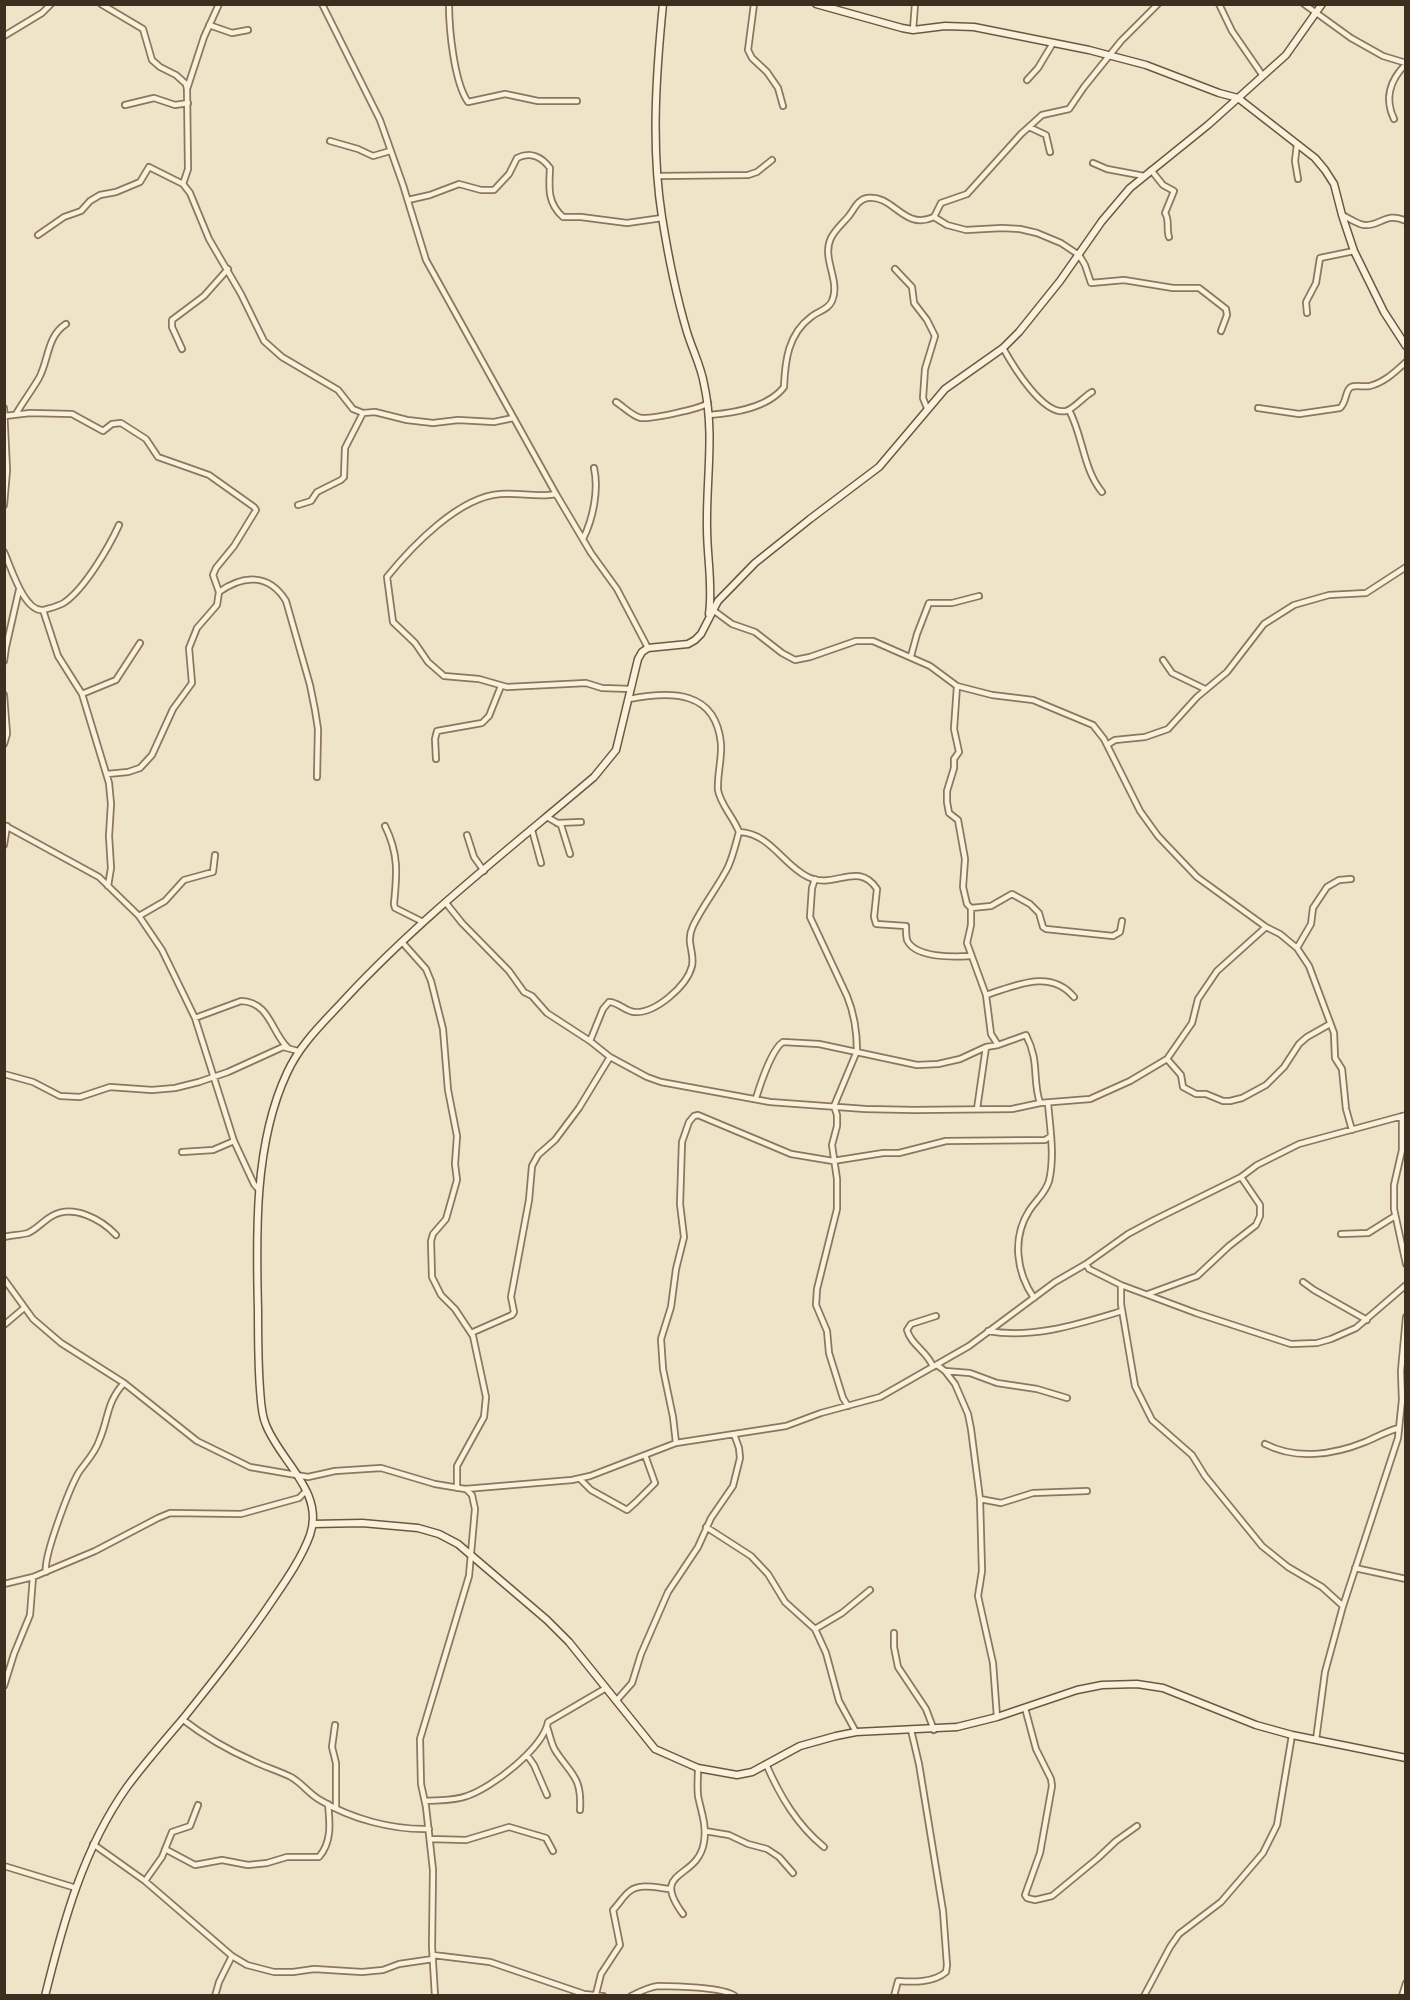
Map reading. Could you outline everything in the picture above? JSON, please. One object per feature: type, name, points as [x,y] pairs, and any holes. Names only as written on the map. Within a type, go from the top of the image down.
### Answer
[{"type":"street","points":[[4,36],[42,13],[51,4]]},
{"type":"street","points":[[101,4],[143,29],[152,60],[186,84],[188,169],[183,184]]},
{"type":"street","points":[[187,89],[209,25],[219,4]]},
{"type":"street","points":[[322,4],[378,115],[426,260],[556,494],[616,589],[648,648]]},
{"type":"street","points":[[448,4],[454,57],[461,90],[468,102],[505,94],[538,101],[576,101]]},
{"type":"street","points":[[663,4],[656,92],[657,177],[662,218],[677,296],[704,381],[708,403],[711,451],[707,528],[711,594],[709,618]]},
{"type":"street","points":[[754,4],[753,24],[747,45],[749,54],[767,72],[778,88],[783,106]]},
{"type":"street","points":[[816,4],[913,30],[945,26],[974,27],[1111,55],[1238,98],[1297,143],[1325,170],[1334,184],[1354,251],[1384,312],[1405,343]]},
{"type":"street","points":[[913,30],[915,4]]},
{"type":"street","points":[[934,217],[941,203],[967,194],[1021,134],[1046,113],[1069,109],[1121,41],[1158,4]]},
{"type":"street","points":[[1219,4],[1238,41],[1263,76]]},
{"type":"street","points":[[1304,4],[1356,41],[1383,56],[1406,63],[1390,86],[1389,109],[1394,119]]},
{"type":"street","points":[[45,1995],[76,1887],[93,1844],[107,1817],[128,1786],[254,1628],[306,1546],[313,1524],[313,1513],[300,1476],[273,1440],[264,1423],[261,1407],[257,1266],[266,1142],[279,1090],[298,1051],[364,979],[423,922],[548,817],[610,760],[621,737],[638,660],[642,652],[648,648],[688,644],[695,640],[701,634],[718,601],[754,563],[879,467],[945,389],[1003,348],[1025,325],[1102,221],[1130,188],[1208,125],[1287,55],[1322,4]]},
{"type":"street","points":[[209,25],[232,33],[248,30]]},
{"type":"street","points":[[1027,80],[1038,68],[1053,43]]},
{"type":"street","points":[[125,105],[154,98],[175,105],[188,103]]},
{"type":"street","points":[[1029,127],[1046,135],[1050,152]]},
{"type":"street","points":[[330,141],[373,156],[390,151]]},
{"type":"street","points":[[1297,143],[1295,162],[1298,179]]},
{"type":"street","points":[[408,200],[430,195],[459,184],[481,190],[494,190],[509,174],[517,158],[526,154],[540,158],[550,168],[547,182],[552,200],[563,217],[627,223],[662,218]]},
{"type":"street","points":[[657,177],[748,175],[757,172],[772,160]]},
{"type":"street","points":[[1093,163],[1107,169],[1144,176]]},
{"type":"street","points":[[38,235],[64,217],[81,212],[90,201],[100,195],[136,185],[149,167],[183,184],[190,193],[209,239],[228,269],[259,332],[273,350],[338,390],[353,409],[363,413],[375,412],[407,420],[433,423],[458,420],[494,422],[513,418]]},
{"type":"street","points":[[1151,170],[1163,185],[1174,191],[1165,211],[1169,237]]},
{"type":"street","points":[[692,410],[709,414],[724,414],[754,406],[780,393],[784,387],[783,375],[787,351],[793,338],[805,322],[831,304],[836,287],[830,267],[829,243],[835,231],[857,203],[867,198],[878,198],[906,217],[919,221],[934,217],[947,225],[966,230],[1002,228],[1037,233],[1061,243],[1079,255],[1091,283],[1124,280],[1147,282],[1164,287],[1203,289],[1226,309],[1227,315],[1221,331]]},
{"type":"street","points":[[1342,215],[1366,225],[1389,217],[1406,221]]},
{"type":"street","points":[[1307,313],[1306,302],[1316,283],[1320,258],[1354,251]]},
{"type":"street","points":[[182,349],[172,327],[172,320],[204,296],[228,269]]},
{"type":"street","points":[[895,269],[912,287],[914,303],[927,320],[935,336],[925,369],[923,398],[927,408]]},
{"type":"street","points":[[16,414],[38,378],[53,336],[66,324]]},
{"type":"street","points":[[1003,348],[1013,367],[1041,403],[1056,411],[1069,410],[1092,392]]},
{"type":"street","points":[[1258,408],[1299,414],[1340,408],[1345,404],[1348,390],[1351,387],[1370,386],[1380,382],[1395,373],[1406,362]]},
{"type":"street","points":[[616,402],[642,418],[692,410],[708,403]]},
{"type":"street","points":[[4,408],[7,470],[4,506]]},
{"type":"street","points":[[1069,410],[1077,427],[1094,482],[1102,492]]},
{"type":"street","points":[[298,505],[311,501],[317,492],[344,477],[345,448],[363,413]]},
{"type":"street","points":[[5,416],[72,414],[103,431],[112,424],[121,423],[146,439],[158,457],[209,475],[254,507],[255,514],[216,568],[214,581],[219,592],[217,605],[197,628],[189,648],[192,683],[174,709],[152,755],[140,768],[107,774]]},
{"type":"street","points":[[583,539],[589,526],[597,490],[594,468]]},
{"type":"street","points":[[556,494],[490,495],[459,508],[417,545],[387,577],[393,622],[415,643],[438,673],[448,678],[479,679],[501,686],[516,687],[586,683],[602,688],[632,689]]},
{"type":"street","points":[[4,552],[19,590],[36,609],[43,610],[65,603],[73,595],[111,543],[118,525]]},
{"type":"street","points":[[1107,745],[1115,740],[1145,737],[1164,732],[1205,689],[1227,672],[1264,624],[1294,605],[1329,595],[1366,593],[1406,567]]},
{"type":"street","points":[[219,592],[237,580],[248,579],[271,585],[286,601],[315,710],[318,729],[317,777]]},
{"type":"street","points":[[4,660],[19,590]]},
{"type":"street","points":[[911,657],[920,624],[929,603],[952,603],[980,596]]},
{"type":"street","points":[[43,610],[58,656],[82,694],[107,774],[111,804],[109,836],[111,868],[108,886]]},
{"type":"street","points":[[713,610],[732,624],[755,632],[795,660],[810,657],[833,647],[864,640],[888,646],[930,666],[957,686],[992,695],[1033,700],[1093,725],[1107,745],[1133,798],[1158,836],[1180,861],[1205,884],[1266,927],[1280,934],[1297,948],[1310,966],[1334,1033],[1335,1058],[1342,1069],[1346,1109],[1352,1130]]},
{"type":"street","points":[[82,694],[116,680],[140,643]]},
{"type":"street","points":[[1162,660],[1172,673],[1205,689]]},
{"type":"street","points":[[436,759],[437,731],[482,723],[489,716],[501,686]]},
{"type":"street","points":[[957,686],[954,729],[959,752],[954,759],[947,802],[949,813],[958,820],[965,859],[963,887],[967,904],[971,908],[971,925],[967,944],[986,995],[989,1028],[998,1045]]},
{"type":"street","points":[[590,1041],[603,1009],[609,1002],[614,1002],[631,1011],[645,1011],[663,1002],[688,976],[692,964],[688,936],[729,865],[739,832],[718,792],[718,769],[722,746],[717,724],[710,710],[683,696],[673,694],[654,694],[629,699]]},
{"type":"street","points":[[4,695],[7,726],[4,744]]},
{"type":"street","points":[[548,817],[563,829],[570,854]]},
{"type":"street","points":[[557,823],[581,822]]},
{"type":"street","points":[[4,845],[6,826],[99,877],[139,916],[162,950],[195,1018],[234,1141],[254,1184],[261,1192]]},
{"type":"street","points":[[385,826],[390,835],[398,865],[395,908],[423,922]]},
{"type":"street","points":[[532,830],[541,863]]},
{"type":"street","points":[[739,832],[755,835],[801,872],[815,879],[829,881],[853,875],[866,878],[877,889],[874,917],[876,924],[906,926],[907,939],[912,947],[921,951],[944,956],[970,956]]},
{"type":"street","points":[[467,835],[474,857],[484,871]]},
{"type":"street","points":[[139,916],[165,902],[184,880],[213,872],[215,855]]},
{"type":"street","points":[[815,879],[812,888],[810,918],[852,1007],[857,1051],[834,1106],[837,1126],[832,1145],[837,1179],[837,1209],[817,1289],[816,1305],[827,1331],[829,1353],[843,1398],[848,1406]]},
{"type":"street","points":[[1297,948],[1311,924],[1313,908],[1327,887],[1339,880],[1351,879]]},
{"type":"street","points":[[971,908],[991,906],[1012,894],[1030,904],[1039,913],[1043,927],[1046,929],[1113,936],[1120,932],[1122,921]]},
{"type":"street","points":[[446,903],[462,923],[509,971],[524,992],[532,996],[547,1013],[590,1041],[609,1057],[647,1077],[661,1082],[777,1103],[914,1110],[1012,1108],[1097,1096],[1130,1081],[1167,1059],[1192,1023],[1198,999],[1217,971],[1266,927]]},
{"type":"street","points":[[402,942],[426,969],[431,981],[443,1029],[447,1090],[457,1136],[455,1164],[457,1180],[446,1220],[433,1234],[431,1241],[432,1277],[441,1295],[455,1309],[476,1343],[486,1406],[484,1417],[457,1467],[457,1488]]},
{"type":"street","points":[[986,995],[1025,982],[1045,981],[1058,983],[1074,997]]},
{"type":"street","points":[[195,1018],[242,1001],[249,1001],[263,1010],[288,1047]]},
{"type":"street","points":[[1167,1059],[1181,1075],[1183,1088],[1223,1101],[1236,1100],[1266,1085],[1284,1067],[1299,1044],[1330,1024]]},
{"type":"street","points":[[756,1098],[780,1043],[796,1042],[857,1051],[917,1065],[929,1065],[960,1059],[986,1047],[1026,1035],[1034,1054],[1037,1095],[1040,1103]]},
{"type":"street","points":[[4,1074],[33,1082],[60,1096],[86,1096],[110,1087],[152,1090],[175,1088],[214,1077],[277,1049],[288,1047],[298,1051]]},
{"type":"street","points":[[977,1109],[986,1047]]},
{"type":"street","points":[[471,1333],[512,1315],[514,1312],[511,1297],[529,1200],[532,1166],[538,1155],[555,1140],[579,1108],[609,1057]]},
{"type":"street","points":[[1034,1298],[1021,1275],[1018,1249],[1023,1222],[1031,1208],[1043,1195],[1052,1168],[1048,1103]]},
{"type":"street","points":[[676,1443],[674,1417],[663,1369],[661,1339],[671,1307],[674,1278],[684,1237],[680,1204],[680,1151],[689,1122],[694,1116],[698,1115],[791,1154],[833,1161],[883,1153],[898,1153],[936,1142],[1045,1140],[1051,1136]]},
{"type":"street","points":[[4,1279],[24,1308],[45,1330],[124,1383],[197,1441],[224,1456],[250,1467],[300,1476],[308,1477],[359,1468],[381,1468],[435,1484],[465,1489],[580,1479],[676,1443],[786,1426],[821,1413],[880,1397],[935,1366],[1128,1234],[1241,1177],[1299,1144],[1404,1116],[1402,1150],[1394,1185],[1395,1216],[1406,1264]]},
{"type":"street","points":[[182,1152],[213,1150],[234,1141]]},
{"type":"street","points":[[1148,1294],[1197,1276],[1229,1246],[1256,1226],[1260,1216],[1260,1205],[1241,1177]]},
{"type":"street","points":[[4,1237],[30,1232],[52,1216],[70,1210],[102,1224],[116,1235]]},
{"type":"street","points":[[1341,1234],[1368,1233],[1395,1216]]},
{"type":"street","points":[[1086,1264],[1089,1269],[1122,1285],[1196,1313],[1291,1344],[1317,1343],[1356,1328],[1406,1285]]},
{"type":"street","points":[[1303,1282],[1367,1320]]},
{"type":"street","points":[[1122,1285],[1122,1311],[1135,1386],[1152,1420],[1192,1455],[1209,1483],[1262,1546],[1288,1567],[1322,1587],[1342,1606]]},
{"type":"street","points":[[4,1325],[24,1308]]},
{"type":"street","points":[[988,1331],[1011,1335],[1067,1327],[1122,1311]]},
{"type":"street","points":[[936,1316],[911,1324],[907,1330],[915,1344],[935,1366],[945,1371],[970,1373],[997,1383],[1037,1389],[1067,1398]]},
{"type":"street","points":[[1316,1740],[1325,1672],[1342,1606],[1400,1440],[1403,1341],[1406,1317]]},
{"type":"street","points":[[945,1371],[955,1384],[968,1414],[980,1499],[982,1571],[978,1596],[993,1663],[998,1717]]},
{"type":"street","points":[[46,1572],[46,1559],[69,1492],[97,1447],[111,1399],[124,1383]]},
{"type":"street","points":[[1265,1444],[1276,1449],[1310,1455],[1353,1446],[1399,1428]]},
{"type":"street","points":[[616,1701],[632,1683],[641,1654],[672,1586],[698,1547],[706,1527],[726,1498],[736,1478],[740,1458],[734,1434]]},
{"type":"street","points":[[580,1479],[584,1485],[622,1509],[630,1508],[655,1483],[645,1455]]},
{"type":"street","points":[[435,1995],[433,1870],[419,1761],[420,1739],[470,1576],[475,1500],[465,1489]]},
{"type":"street","points":[[4,1584],[46,1572],[95,1551],[170,1513],[242,1514],[299,1498],[306,1491]]},
{"type":"street","points":[[980,1499],[1002,1503],[1040,1492],[1087,1491]]},
{"type":"street","points":[[313,1524],[362,1523],[418,1528],[439,1534],[470,1553],[569,1642],[655,1749],[698,1768],[737,1775],[752,1772],[800,1746],[856,1732],[934,1730],[957,1727],[998,1717],[1077,1690],[1102,1685],[1137,1684],[1163,1688],[1256,1725],[1292,1735],[1406,1758]]},
{"type":"street","points":[[706,1527],[751,1556],[768,1574],[785,1602],[815,1629],[826,1653],[839,1701],[856,1732]]},
{"type":"street","points":[[1355,1568],[1406,1579]]},
{"type":"street","points":[[4,1686],[30,1615],[33,1577]]},
{"type":"street","points":[[815,1629],[835,1618],[870,1590]]},
{"type":"street","points":[[894,1633],[898,1667],[926,1709],[934,1730]]},
{"type":"street","points":[[580,1810],[579,1783],[547,1734],[548,1722],[606,1688]]},
{"type":"street","points":[[1024,1708],[1036,1749],[1051,1779],[1052,1786],[1040,1853],[1025,1894],[1027,1898],[1035,1900],[1052,1896],[1137,1826]]},
{"type":"street","points":[[182,1719],[212,1740],[251,1761],[292,1778],[328,1804],[358,1817],[390,1826],[429,1829]]},
{"type":"street","points":[[335,1725],[332,1747],[336,1763],[336,1807]]},
{"type":"street","points":[[894,1995],[898,1981],[921,1981],[942,1976],[946,1972],[947,1965],[943,1911],[919,1764],[911,1730]]},
{"type":"street","points":[[425,1802],[468,1796],[510,1771],[547,1734]]},
{"type":"street","points":[[1144,1995],[1179,1934],[1221,1902],[1263,1853],[1277,1825],[1292,1735]]},
{"type":"street","points":[[527,1755],[534,1765],[546,1795]]},
{"type":"street","points":[[766,1764],[794,1816],[824,1847]]},
{"type":"street","points":[[683,1914],[670,1889],[672,1882],[694,1863],[704,1844],[705,1831],[698,1790],[698,1768]]},
{"type":"street","points":[[165,1849],[195,1865],[222,1860],[237,1864],[257,1865],[287,1857],[319,1857],[327,1843],[330,1830],[328,1804]]},
{"type":"street","points":[[145,1881],[165,1849],[172,1832],[190,1826],[198,1805]]},
{"type":"street","points":[[430,1839],[466,1840],[509,1827],[546,1838],[553,1851]]},
{"type":"street","points":[[705,1831],[729,1835],[748,1844],[767,1849],[779,1857],[793,1874]]},
{"type":"street","points":[[93,1844],[145,1881],[232,1956],[247,1965],[274,1972],[314,1969],[362,1972],[383,1970],[433,1957],[490,1962],[584,1994],[603,1995]]},
{"type":"street","points":[[4,1866],[76,1887]]},
{"type":"street","points":[[596,1995],[601,1974],[620,1946],[613,1910],[634,1888],[670,1889]]},
{"type":"street","points":[[215,1995],[232,1956]]},
{"type":"street","points":[[1402,1995],[1406,1983]]},
{"type":"street","points":[[631,1995],[658,1986],[703,1988],[735,1995]]},
{"type":"street","points":[[649,1988],[653,1995]]}]
